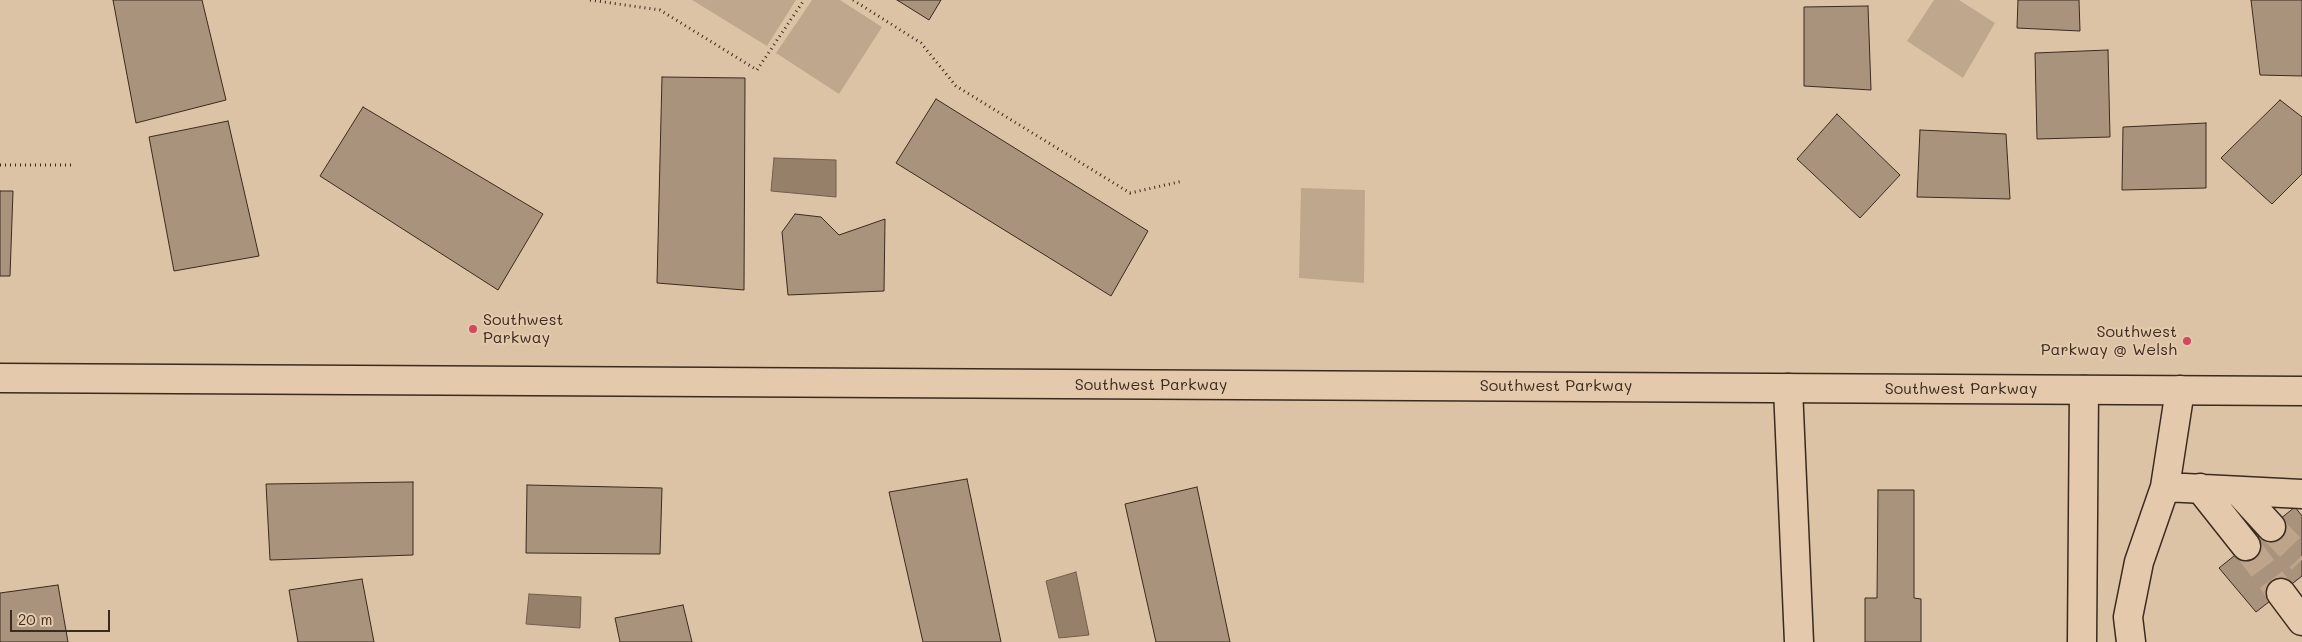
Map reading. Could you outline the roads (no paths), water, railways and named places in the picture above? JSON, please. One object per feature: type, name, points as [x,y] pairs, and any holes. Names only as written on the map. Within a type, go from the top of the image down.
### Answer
[{"type":"main road","name":"Southwest Parkway","points":[[0,378],[2302,391]]},
{"type":"main road","points":[[1788,388],[1799,642]]},
{"type":"main road","points":[[2082,642],[2084,390]]},
{"type":"main road","points":[[2131,642],[2128,618],[2139,562],[2165,487],[2180,390]]},
{"type":"main road","points":[[2165,487],[2302,494]]},
{"type":"main road","points":[[2200,488],[2246,546]]},
{"type":"main road","points":[[2238,491],[2271,527]]},
{"type":"main road","points":[[2281,593],[2302,621]]},
{"type":"tunnel","points":[[2271,527],[2302,560]]},
{"type":"tunnel","points":[[2246,546],[2281,593]]},
{"type":"place","name":"Southwest Parkway","points":[[473,329]]},
{"type":"place","name":"Southwest Parkway @ Welsh","points":[[2187,341]]}]
